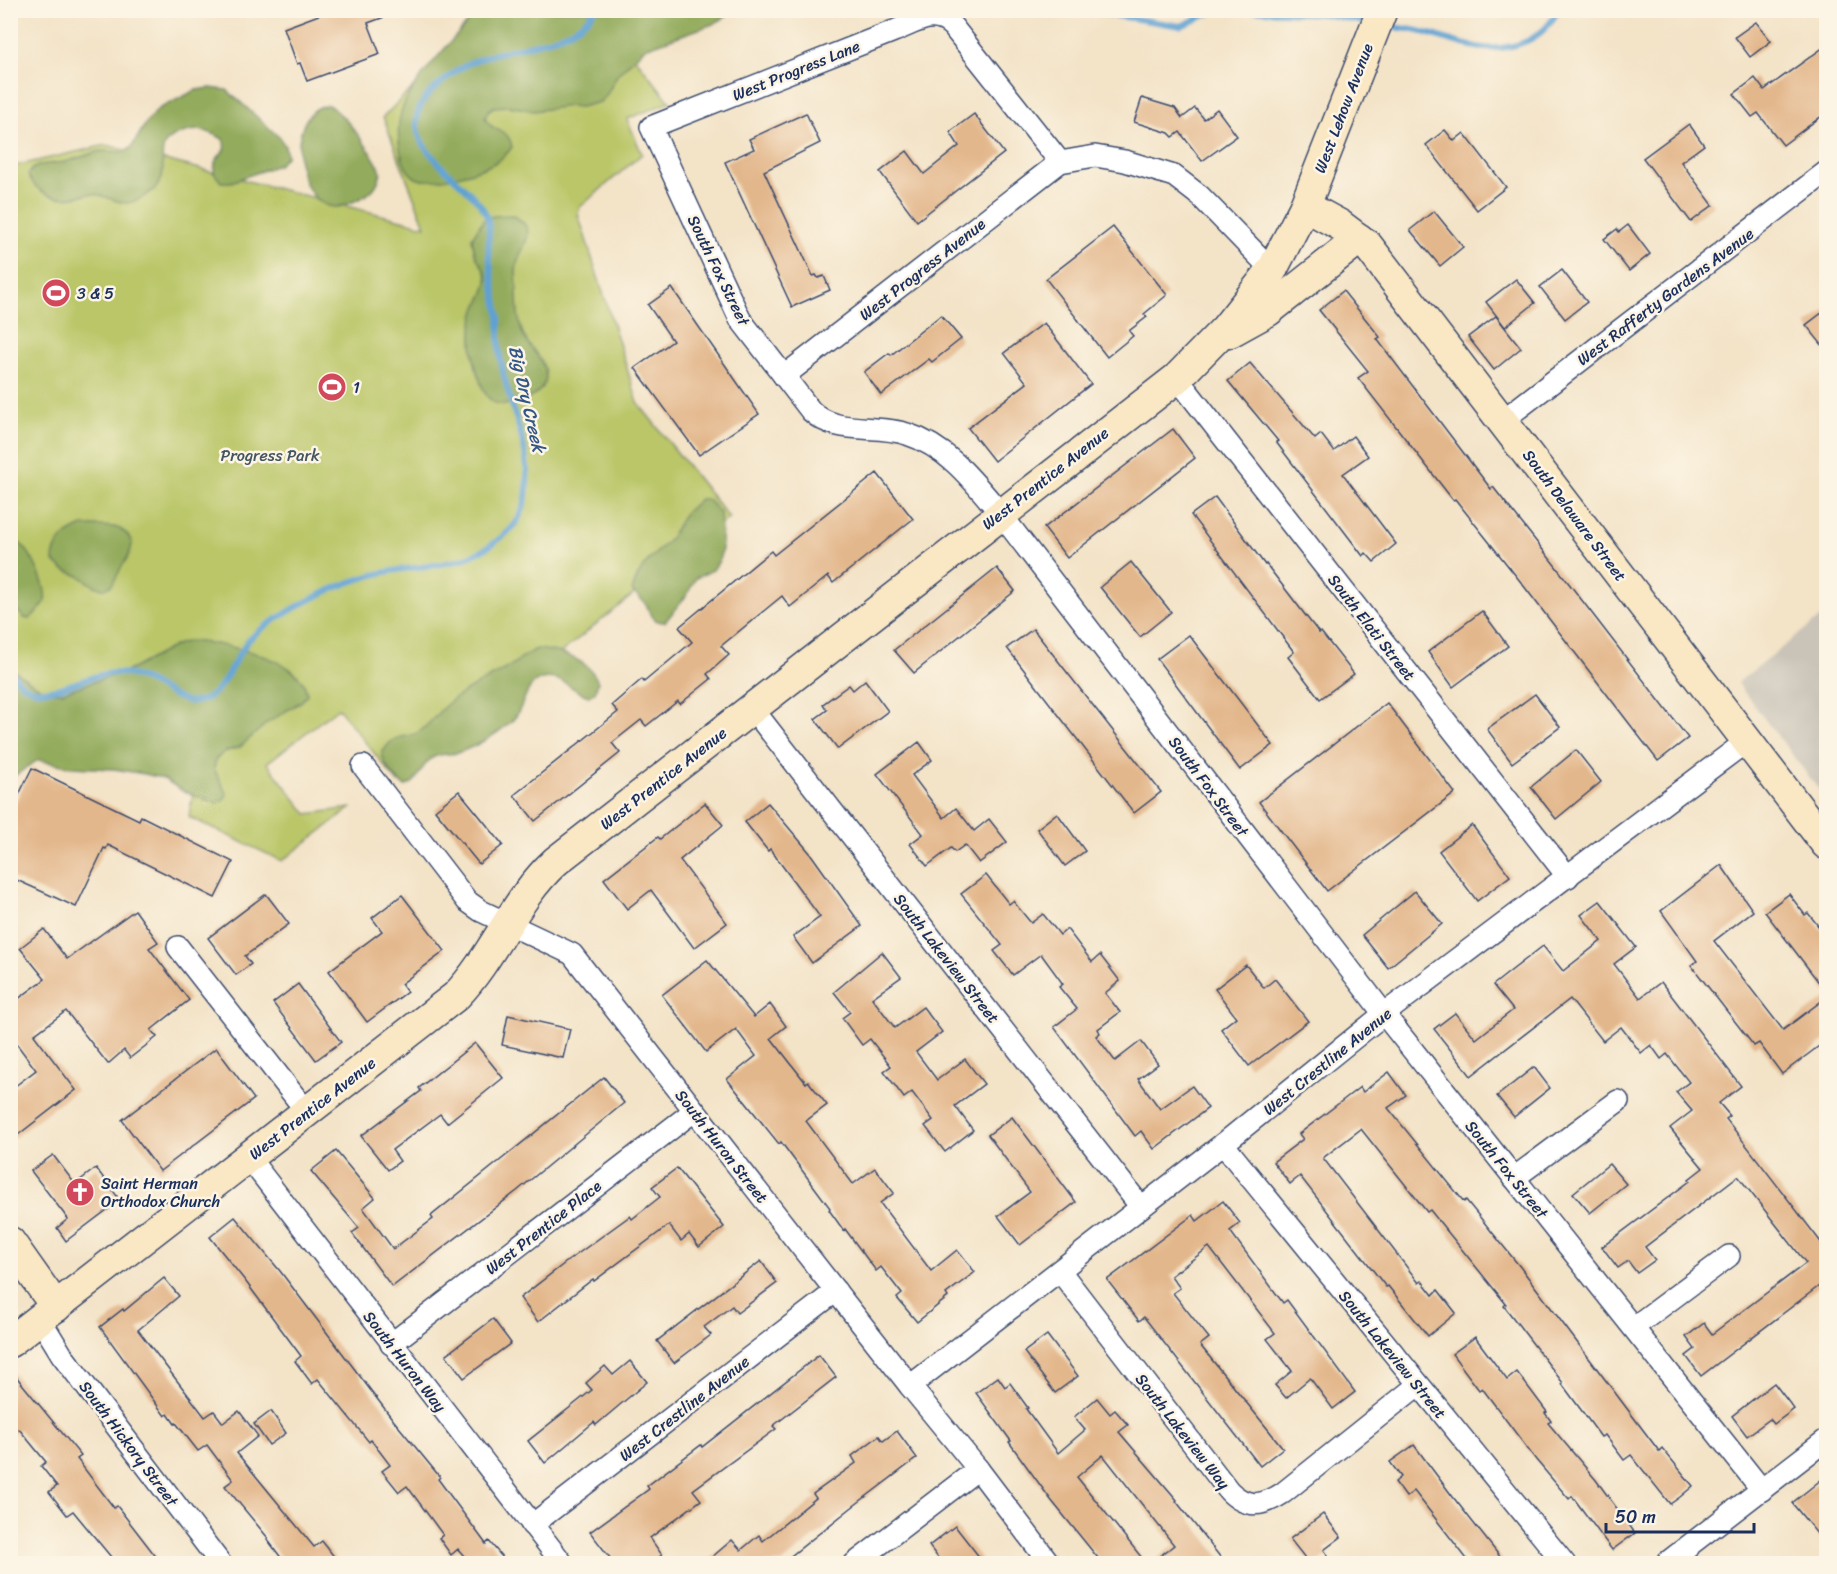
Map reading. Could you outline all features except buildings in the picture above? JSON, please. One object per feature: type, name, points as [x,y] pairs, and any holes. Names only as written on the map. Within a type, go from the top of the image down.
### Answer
[{"type":"street","name":"West Lehow Avenue","points":[[1305,206],[1382,10]]},
{"type":"street","name":"West Progress Lane","points":[[651,127],[934,17],[943,18],[965,41],[1060,162]]},
{"type":"street","name":"South Fox Street","points":[[651,127],[740,319],[811,411],[828,423],[844,427],[907,434],[931,445],[964,471],[1000,513],[1384,1014],[1762,1490]]},
{"type":"street","points":[[1060,162],[1095,156],[1125,161],[1174,176],[1200,196],[1272,270]]},
{"type":"street","name":"West Progress Avenue","points":[[784,376],[1060,162]]},
{"type":"street","name":"West Rafferty Gardens Avenue","points":[[1503,420],[1827,172]]},
{"type":"street","name":"South Delaware Street","points":[[1305,206],[1340,225],[1368,246],[1827,844]]},
{"type":"street","name":"West Prentice Avenue","points":[[10,1342],[456,996],[471,979],[534,885],[556,861],[1000,513],[1177,378],[1225,329],[1272,270],[1305,206]]},
{"type":"street","points":[[1212,342],[1268,311],[1359,239]]},
{"type":"street","name":"South Elati Street","points":[[1177,378],[1568,877]]},
{"type":"street","name":"South Lakeview Street","points":[[752,708],[1142,1207]]},
{"type":"street","name":"West Crestline Avenue","points":[[910,1386],[1223,1144],[1384,1014],[1747,741]]},
{"type":"street","name":"South Huron Street","points":[[363,766],[467,901],[481,911],[572,954],[1050,1563]]},
{"type":"street","points":[[178,947],[307,1112]]},
{"type":"street","points":[[1514,1178],[1618,1101]]},
{"type":"street","name":"West Prentice Place","points":[[391,1344],[694,1111]]},
{"type":"street","name":"South Lakeview Street","points":[[1223,1144],[1565,1563]]},
{"type":"street","name":"South Huron Way","points":[[249,1158],[563,1563]]},
{"type":"street","name":"South Hickory Street","points":[[10,1242],[48,1313],[62,1355],[220,1563]]},
{"type":"street","points":[[1634,1327],[1729,1256]]},
{"type":"street","name":"South Lakeview Way","points":[[1060,1271],[1229,1491],[1239,1500],[1253,1504],[1269,1502],[1418,1385]]},
{"type":"street","name":"West Crestline Avenue","points":[[532,1525],[836,1291]]},
{"type":"street","points":[[1665,1563],[1827,1440]]},
{"type":"street","points":[[854,1563],[978,1469]]},
{"type":"shaded area","points":[[1826,613],[1826,799],[1737,683]]},
{"type":"green space","points":[[727,10],[726,17],[713,24],[645,48],[618,74],[606,96],[600,102],[580,107],[569,106],[534,111],[509,106],[494,107],[489,110],[485,118],[492,127],[507,136],[512,147],[503,157],[489,166],[444,179],[423,180],[416,178],[405,166],[400,148],[399,120],[406,101],[423,74],[478,11]]},
{"type":"green space","name":"Progress Park","points":[[491,11],[598,11],[670,102],[627,119],[642,154],[580,207],[578,214],[638,403],[729,518],[398,783],[338,708],[267,763],[307,814],[351,808],[282,861],[189,817],[196,771],[11,757],[10,167],[106,145],[425,226],[383,117]]},
{"type":"green space","points":[[210,88],[227,90],[279,137],[285,146],[287,156],[278,165],[231,182],[221,182],[214,173],[215,162],[224,150],[223,139],[205,131],[194,130],[175,136],[165,144],[160,181],[156,188],[139,200],[125,203],[92,194],[67,198],[53,196],[41,191],[28,175],[32,169],[40,165],[65,162],[100,151],[124,152],[131,148],[146,123],[158,109],[196,90]]},
{"type":"green space","points":[[328,105],[343,117],[358,135],[381,171],[377,184],[364,197],[337,207],[322,203],[311,192],[303,176],[299,158],[299,140],[304,123],[314,111]]},
{"type":"green space","points":[[512,215],[522,221],[528,234],[516,273],[519,321],[524,336],[543,365],[546,376],[545,383],[533,396],[507,405],[492,401],[484,392],[475,364],[472,328],[476,310],[486,288],[487,278],[476,256],[472,238],[483,220],[493,216]]},
{"type":"green space","points":[[700,499],[707,499],[720,513],[722,549],[719,561],[713,570],[696,578],[686,596],[665,622],[657,621],[644,602],[632,591],[645,564],[669,540],[685,513]]},
{"type":"green space","points":[[83,526],[117,528],[131,539],[131,550],[113,583],[107,588],[94,586],[61,568],[53,560],[62,538]]},
{"type":"green space","points":[[10,537],[22,545],[30,556],[44,588],[44,604],[29,619],[24,618],[11,604]]},
{"type":"green space","points":[[190,641],[217,644],[267,657],[294,672],[305,686],[307,694],[302,701],[267,723],[240,747],[224,752],[216,759],[214,769],[227,794],[224,800],[217,804],[183,791],[164,779],[145,774],[114,769],[72,767],[38,760],[11,778],[11,669],[42,689],[63,692],[132,669],[178,644]]},
{"type":"green space","points":[[537,649],[564,654],[588,667],[598,682],[595,692],[589,696],[561,681],[542,679],[531,686],[516,717],[494,734],[459,752],[432,758],[409,785],[404,786],[393,775],[382,753],[392,741],[420,731],[453,699]]},
{"type":"waterway","name":"Big Dry Creek","points":[[10,669],[20,683],[32,689],[45,691],[103,674],[117,673],[140,678],[188,702],[200,701],[211,696],[219,687],[252,637],[299,605],[323,593],[373,575],[461,560],[489,547],[513,526],[521,515],[525,502],[527,469],[525,452],[500,354],[499,316],[490,263],[487,217],[476,200],[427,150],[420,137],[417,123],[420,107],[426,97],[460,69],[482,58],[543,42],[573,30],[595,10]]},
{"type":"waterway","name":"Big Dry Creek","points":[[1096,10],[1100,13],[1181,26],[1216,10]]},
{"type":"waterway","name":"Big Dry Creek","points":[[1244,10],[1324,14],[1369,23]]},
{"type":"waterway","name":"Big Dry Creek","points":[[1385,25],[1421,32],[1470,46],[1496,48],[1528,41],[1545,28],[1558,10]]},
{"type":"place","name":"3 & 5","points":[[56,293]]},
{"type":"place","name":"1","points":[[332,387]]},
{"type":"place","name":"Saint Herman Orthodox Church","points":[[80,1192]]}]
